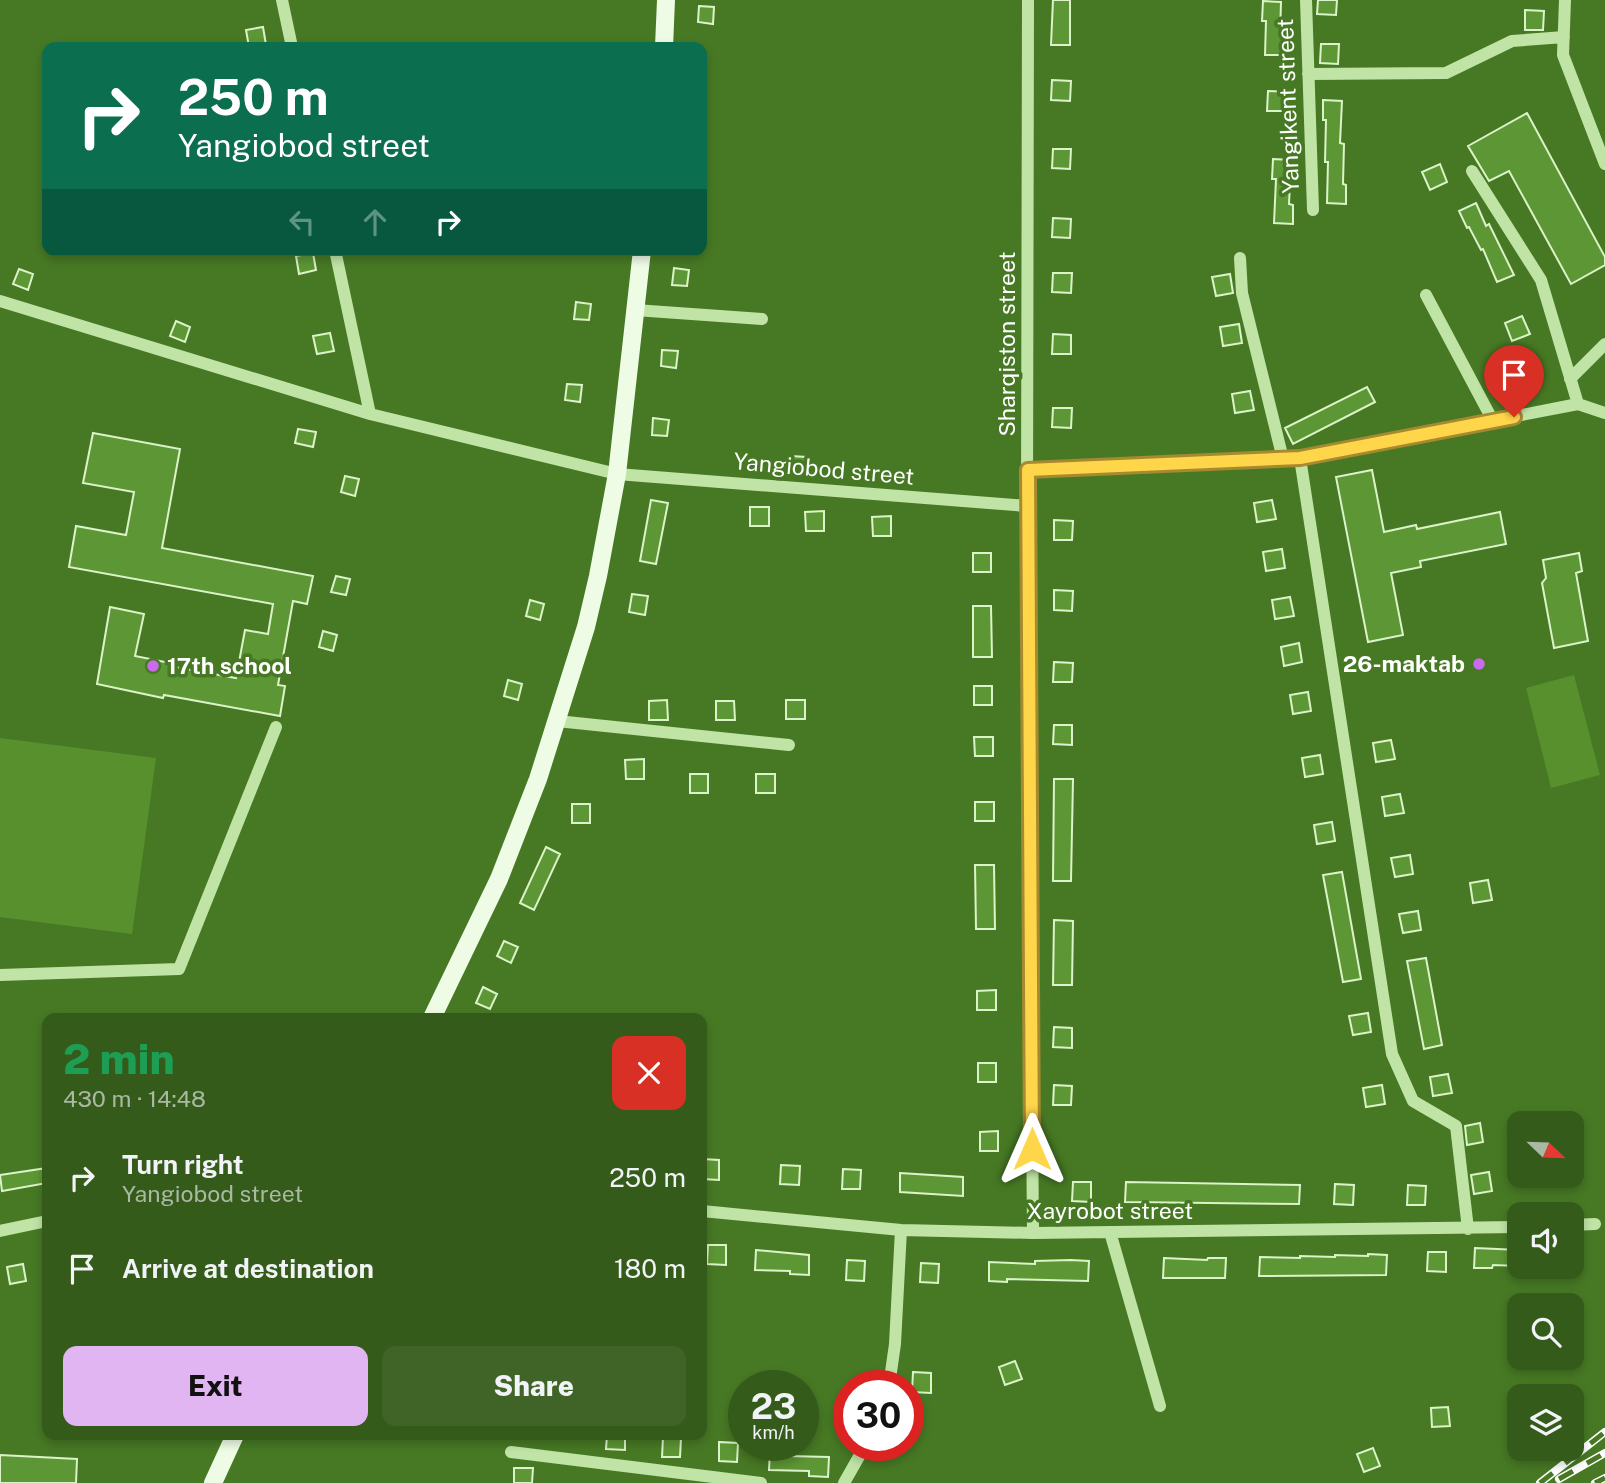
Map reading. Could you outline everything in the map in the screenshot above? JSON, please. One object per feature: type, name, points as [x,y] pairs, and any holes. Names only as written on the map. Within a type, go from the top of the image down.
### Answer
[{"type":"main road","points":[[664,42],[666,0]]},
{"type":"main road","points":[[434,1013],[499,879],[538,779],[582,639],[598,576],[617,474],[641,256]]},
{"type":"main road","points":[[213,1483],[233,1440]]},
{"type":"street","points":[[282,0],[291,42]]},
{"type":"street","name":"Sharqiston street","points":[[1028,0],[1027,506],[1033,1233]]},
{"type":"street","name":"Yangikent street","points":[[1306,0],[1313,210]]},
{"type":"street","points":[[1565,0],[1563,55],[1605,164]]},
{"type":"street","points":[[1308,74],[1446,73],[1512,41],[1564,37]]},
{"type":"street","points":[[1472,172],[1541,279],[1578,404]]},
{"type":"street","points":[[336,256],[370,414]]},
{"type":"street","points":[[1240,258],[1242,293],[1283,459]]},
{"type":"street","points":[[1426,295],[1493,421]]},
{"type":"street","name":"Yangiobod street","points":[[0,301],[370,414],[617,474],[1027,506]]},
{"type":"street","points":[[635,310],[762,319]]},
{"type":"street","points":[[1570,379],[1605,344]]},
{"type":"street","points":[[1028,470],[1300,458],[1578,404],[1605,413]]},
{"type":"street","points":[[1300,458],[1392,1054],[1413,1101],[1456,1126],[1468,1229]]},
{"type":"street","points":[[557,721],[789,745]]},
{"type":"street","points":[[0,975],[179,968],[275,727]]},
{"type":"street","name":"Xayrobot street","points":[[707,1211],[901,1230],[1033,1233],[1507,1227]]},
{"type":"street","points":[[0,1231],[42,1222]]},
{"type":"street","points":[[1584,1224],[1594,1224]]},
{"type":"street","points":[[891,1370],[901,1230]]},
{"type":"street","points":[[1110,1233],[1160,1406]]},
{"type":"street","points":[[511,1452],[761,1483]]},
{"type":"street","points":[[844,1483],[856,1461]]},
{"type":"green space","points":[[1574,675],[1600,775],[1551,788],[1526,688]]},
{"type":"green space","points":[[0,738],[156,758],[132,934],[0,917]]},
{"type":"building","points":[[1053,0],[1070,0],[1070,45],[1051,45]]},
{"type":"building","points":[[1318,0],[1337,0],[1336,15],[1317,14]]},
{"type":"building","points":[[1263,1],[1281,2],[1280,36],[1284,36],[1283,55],[1265,55],[1266,21],[1262,21]]},
{"type":"building","points":[[699,6],[714,7],[713,24],[698,22]]},
{"type":"building","points":[[1525,10],[1544,11],[1543,30],[1525,30]]},
{"type":"building","points":[[263,27],[266,42],[248,42],[246,30]]},
{"type":"building","points":[[1321,44],[1339,44],[1338,64],[1320,63]]},
{"type":"building","points":[[1052,80],[1071,81],[1070,101],[1051,100]]},
{"type":"building","points":[[1268,91],[1287,92],[1286,111],[1267,111]]},
{"type":"building","points":[[1323,100],[1342,101],[1340,143],[1344,144],[1343,184],[1346,185],[1346,204],[1327,203],[1328,162],[1325,162],[1326,120],[1323,120]]},
{"type":"building","points":[[1527,113],[1605,257],[1605,265],[1571,284],[1509,171],[1489,181],[1468,146]]},
{"type":"building","points":[[1053,149],[1071,149],[1070,169],[1052,168]]},
{"type":"building","points":[[1273,159],[1291,160],[1289,204],[1293,205],[1293,224],[1274,223],[1276,179],[1272,179]]},
{"type":"building","points":[[1440,164],[1447,182],[1430,190],[1422,172]]},
{"type":"building","points":[[1476,203],[1514,275],[1497,282],[1483,249],[1481,250],[1469,227],[1467,228],[1459,211]]},
{"type":"building","points":[[1053,218],[1071,219],[1070,238],[1052,237]]},
{"type":"building","points":[[296,256],[314,256],[316,270],[299,274]]},
{"type":"building","points":[[674,268],[689,270],[687,286],[672,285]]},
{"type":"building","points":[[19,269],[33,274],[28,290],[13,284]]},
{"type":"building","points":[[1053,273],[1072,273],[1071,293],[1052,292]]},
{"type":"building","points":[[1230,274],[1233,293],[1216,296],[1212,277]]},
{"type":"building","points":[[576,302],[591,304],[589,320],[574,319]]},
{"type":"building","points":[[1522,316],[1530,334],[1512,341],[1505,323]]},
{"type":"building","points":[[176,321],[190,327],[185,342],[170,336]]},
{"type":"building","points":[[1239,324],[1242,343],[1223,346],[1220,327]]},
{"type":"building","points":[[330,333],[334,351],[317,354],[313,336]]},
{"type":"building","points":[[1053,334],[1071,335],[1071,354],[1052,354]]},
{"type":"building","points":[[662,350],[678,351],[676,368],[661,366]]},
{"type":"building","points":[[567,384],[582,385],[580,402],[565,400]]},
{"type":"building","points":[[1367,387],[1375,402],[1293,444],[1285,428]]},
{"type":"building","points":[[1250,391],[1254,410],[1235,413],[1232,394]]},
{"type":"building","points":[[1053,408],[1072,408],[1071,428],[1052,427]]},
{"type":"building","points":[[653,418],[669,420],[667,436],[652,435]]},
{"type":"building","points":[[298,429],[316,432],[313,447],[295,443]]},
{"type":"building","points":[[93,433],[180,449],[162,548],[313,576],[307,604],[293,601],[278,685],[285,686],[280,716],[164,695],[163,698],[97,684],[110,607],[144,614],[135,656],[170,663],[169,666],[236,678],[245,630],[268,634],[273,604],[69,567],[76,526],[126,535],[134,492],[83,483]]},
{"type":"building","points":[[791,456],[806,457],[805,473],[789,472]]},
{"type":"building","points":[[1372,470],[1384,532],[1416,525],[1417,529],[1500,512],[1506,544],[1420,561],[1421,567],[1391,573],[1403,635],[1368,642],[1336,477]]},
{"type":"building","points":[[345,476],[359,479],[355,496],[341,492]]},
{"type":"building","points":[[651,500],[668,503],[656,564],[640,561]]},
{"type":"building","points":[[1272,500],[1276,519],[1257,522],[1254,503]]},
{"type":"building","points":[[750,507],[769,507],[769,526],[750,526]]},
{"type":"building","points":[[824,511],[824,531],[806,531],[805,512]]},
{"type":"building","points":[[891,516],[891,536],[873,536],[872,517]]},
{"type":"building","points":[[1054,520],[1073,521],[1072,540],[1054,540]]},
{"type":"building","points":[[1282,549],[1285,568],[1266,571],[1263,552]]},
{"type":"building","points":[[973,553],[991,553],[991,572],[973,572]]},
{"type":"building","points":[[1579,553],[1582,571],[1576,573],[1588,641],[1554,648],[1542,583],[1546,578],[1543,560]]},
{"type":"building","points":[[336,576],[350,579],[346,595],[331,592]]},
{"type":"building","points":[[1054,590],[1073,591],[1072,611],[1054,610]]},
{"type":"building","points":[[632,594],[648,596],[645,615],[629,612]]},
{"type":"building","points":[[1290,597],[1294,616],[1275,619],[1272,600]]},
{"type":"building","points":[[530,600],[544,604],[540,620],[526,616]]},
{"type":"building","points":[[973,606],[991,606],[992,657],[973,657]]},
{"type":"building","points":[[323,631],[337,635],[333,651],[319,647]]},
{"type":"building","points":[[1299,643],[1302,662],[1284,666],[1281,647]]},
{"type":"building","points":[[1054,662],[1073,663],[1072,682],[1053,682]]},
{"type":"building","points":[[508,680],[522,684],[518,700],[504,696]]},
{"type":"building","points":[[974,686],[992,686],[992,705],[974,705]]},
{"type":"building","points":[[1308,692],[1311,711],[1293,714],[1290,695]]},
{"type":"building","points":[[667,700],[668,720],[649,720],[649,701]]},
{"type":"building","points":[[786,700],[805,700],[805,719],[786,719]]},
{"type":"building","points":[[716,701],[734,701],[735,720],[716,720]]},
{"type":"building","points":[[1054,725],[1072,725],[1072,745],[1053,744]]},
{"type":"building","points":[[974,737],[993,737],[993,756],[975,756]]},
{"type":"building","points":[[1391,740],[1395,759],[1376,762],[1373,743]]},
{"type":"building","points":[[1320,755],[1323,774],[1305,777],[1302,758]]},
{"type":"building","points":[[644,759],[644,779],[626,779],[625,760]]},
{"type":"building","points":[[690,774],[708,774],[708,793],[690,793]]},
{"type":"building","points":[[756,774],[775,774],[775,793],[756,793]]},
{"type":"building","points":[[1054,779],[1073,779],[1071,881],[1053,881]]},
{"type":"building","points":[[1400,794],[1404,813],[1385,816],[1382,797]]},
{"type":"building","points":[[975,802],[994,802],[994,821],[975,821]]},
{"type":"building","points":[[572,804],[590,804],[590,823],[572,823]]},
{"type":"building","points":[[1332,822],[1335,841],[1317,844],[1314,825]]},
{"type":"building","points":[[546,847],[560,854],[534,910],[520,903]]},
{"type":"building","points":[[1410,855],[1413,874],[1395,877],[1391,858]]},
{"type":"building","points":[[975,865],[994,865],[995,929],[976,929]]},
{"type":"building","points":[[1342,872],[1361,979],[1343,982],[1323,875]]},
{"type":"building","points":[[1488,880],[1492,900],[1473,903],[1470,883]]},
{"type":"building","points":[[1418,911],[1421,930],[1403,933],[1399,914]]},
{"type":"building","points":[[1054,920],[1073,921],[1072,985],[1053,985]]},
{"type":"building","points":[[504,941],[518,947],[511,963],[497,956]]},
{"type":"building","points":[[1426,958],[1442,1045],[1424,1049],[1407,961]]},
{"type":"building","points":[[483,987],[497,994],[490,1009],[476,1003]]},
{"type":"building","points":[[996,990],[996,1010],[977,1010],[977,991]]},
{"type":"building","points":[[1368,1013],[1371,1032],[1353,1035],[1349,1016]]},
{"type":"building","points":[[1054,1027],[1072,1028],[1072,1048],[1053,1047]]},
{"type":"building","points":[[978,1063],[996,1063],[996,1082],[978,1082]]},
{"type":"building","points":[[1448,1074],[1452,1093],[1433,1096],[1430,1077]]},
{"type":"building","points":[[1054,1085],[1072,1086],[1071,1105],[1053,1105]]},
{"type":"building","points":[[1382,1085],[1385,1104],[1366,1107],[1363,1088]]},
{"type":"building","points":[[1480,1123],[1483,1142],[1467,1145],[1465,1126]]},
{"type":"building","points":[[998,1131],[998,1151],[980,1151],[980,1132]]},
{"type":"building","points":[[707,1159],[719,1160],[719,1180],[707,1179]]},
{"type":"building","points":[[781,1165],[800,1166],[799,1185],[780,1184]]},
{"type":"building","points":[[42,1169],[42,1184],[2,1191],[0,1175]]},
{"type":"building","points":[[843,1169],[861,1170],[860,1189],[842,1189]]},
{"type":"building","points":[[1489,1172],[1492,1191],[1474,1194],[1471,1175]]},
{"type":"building","points":[[900,1173],[963,1177],[963,1196],[900,1192]]},
{"type":"building","points":[[1073,1182],[1091,1182],[1091,1202],[1072,1201]]},
{"type":"building","points":[[1126,1182],[1300,1185],[1299,1204],[1125,1202]]},
{"type":"building","points":[[1335,1184],[1354,1185],[1353,1205],[1334,1204]]},
{"type":"building","points":[[1408,1185],[1426,1186],[1425,1205],[1407,1205]]},
{"type":"building","points":[[708,1245],[726,1245],[726,1265],[707,1264]]},
{"type":"building","points":[[1475,1248],[1507,1249],[1507,1266],[1474,1268]]},
{"type":"building","points":[[756,1250],[809,1255],[809,1275],[790,1274],[790,1271],[755,1270]]},
{"type":"building","points":[[1428,1252],[1446,1252],[1446,1272],[1427,1271]]},
{"type":"building","points":[[1387,1255],[1386,1275],[1259,1276],[1260,1257],[1300,1258]]},
{"type":"building","points":[[1164,1258],[1226,1258],[1225,1278],[1163,1278]]},
{"type":"building","points":[[847,1260],[865,1261],[864,1281],[846,1280]]},
{"type":"building","points":[[1035,1261],[1089,1261],[1088,1281],[989,1281],[989,1262],[1035,1264]]},
{"type":"building","points":[[921,1263],[939,1264],[938,1283],[920,1282]]},
{"type":"building","points":[[23,1264],[26,1281],[10,1284],[7,1267]]},
{"type":"building","points":[[1015,1361],[1022,1379],[1005,1385],[999,1367]]},
{"type":"building","points":[[924,1373],[931,1373],[931,1393],[924,1393]]},
{"type":"building","points":[[1448,1407],[1450,1426],[1432,1427],[1431,1408]]},
{"type":"building","points":[[607,1440],[625,1440],[625,1450],[606,1449]]},
{"type":"building","points":[[663,1440],[681,1440],[680,1457],[662,1457]]},
{"type":"building","points":[[719,1442],[728,1442],[728,1461],[737,1462],[719,1461]]},
{"type":"building","points":[[1373,1448],[1380,1466],[1364,1472],[1357,1454]]},
{"type":"building","points":[[0,1455],[77,1459],[76,1483],[0,1483]]},
{"type":"building","points":[[819,1457],[829,1457],[828,1477],[809,1476],[809,1471],[769,1470],[769,1461],[819,1461]]},
{"type":"building","points":[[514,1468],[533,1468],[532,1483],[514,1483]]},
{"type":"railway","points":[[1540,1483],[1605,1432]]},
{"type":"railway","points":[[1559,1479],[1605,1453]]},
{"type":"railway","points":[[1595,1483],[1605,1478]]},
{"type":"place","name":"26-maktab","points":[[1479,664]]},
{"type":"place","name":"17th school","points":[[153,666]]},
{"type":"route","points":[[1032,1149],[1028,470],[1300,458],[1514,417]]}]
